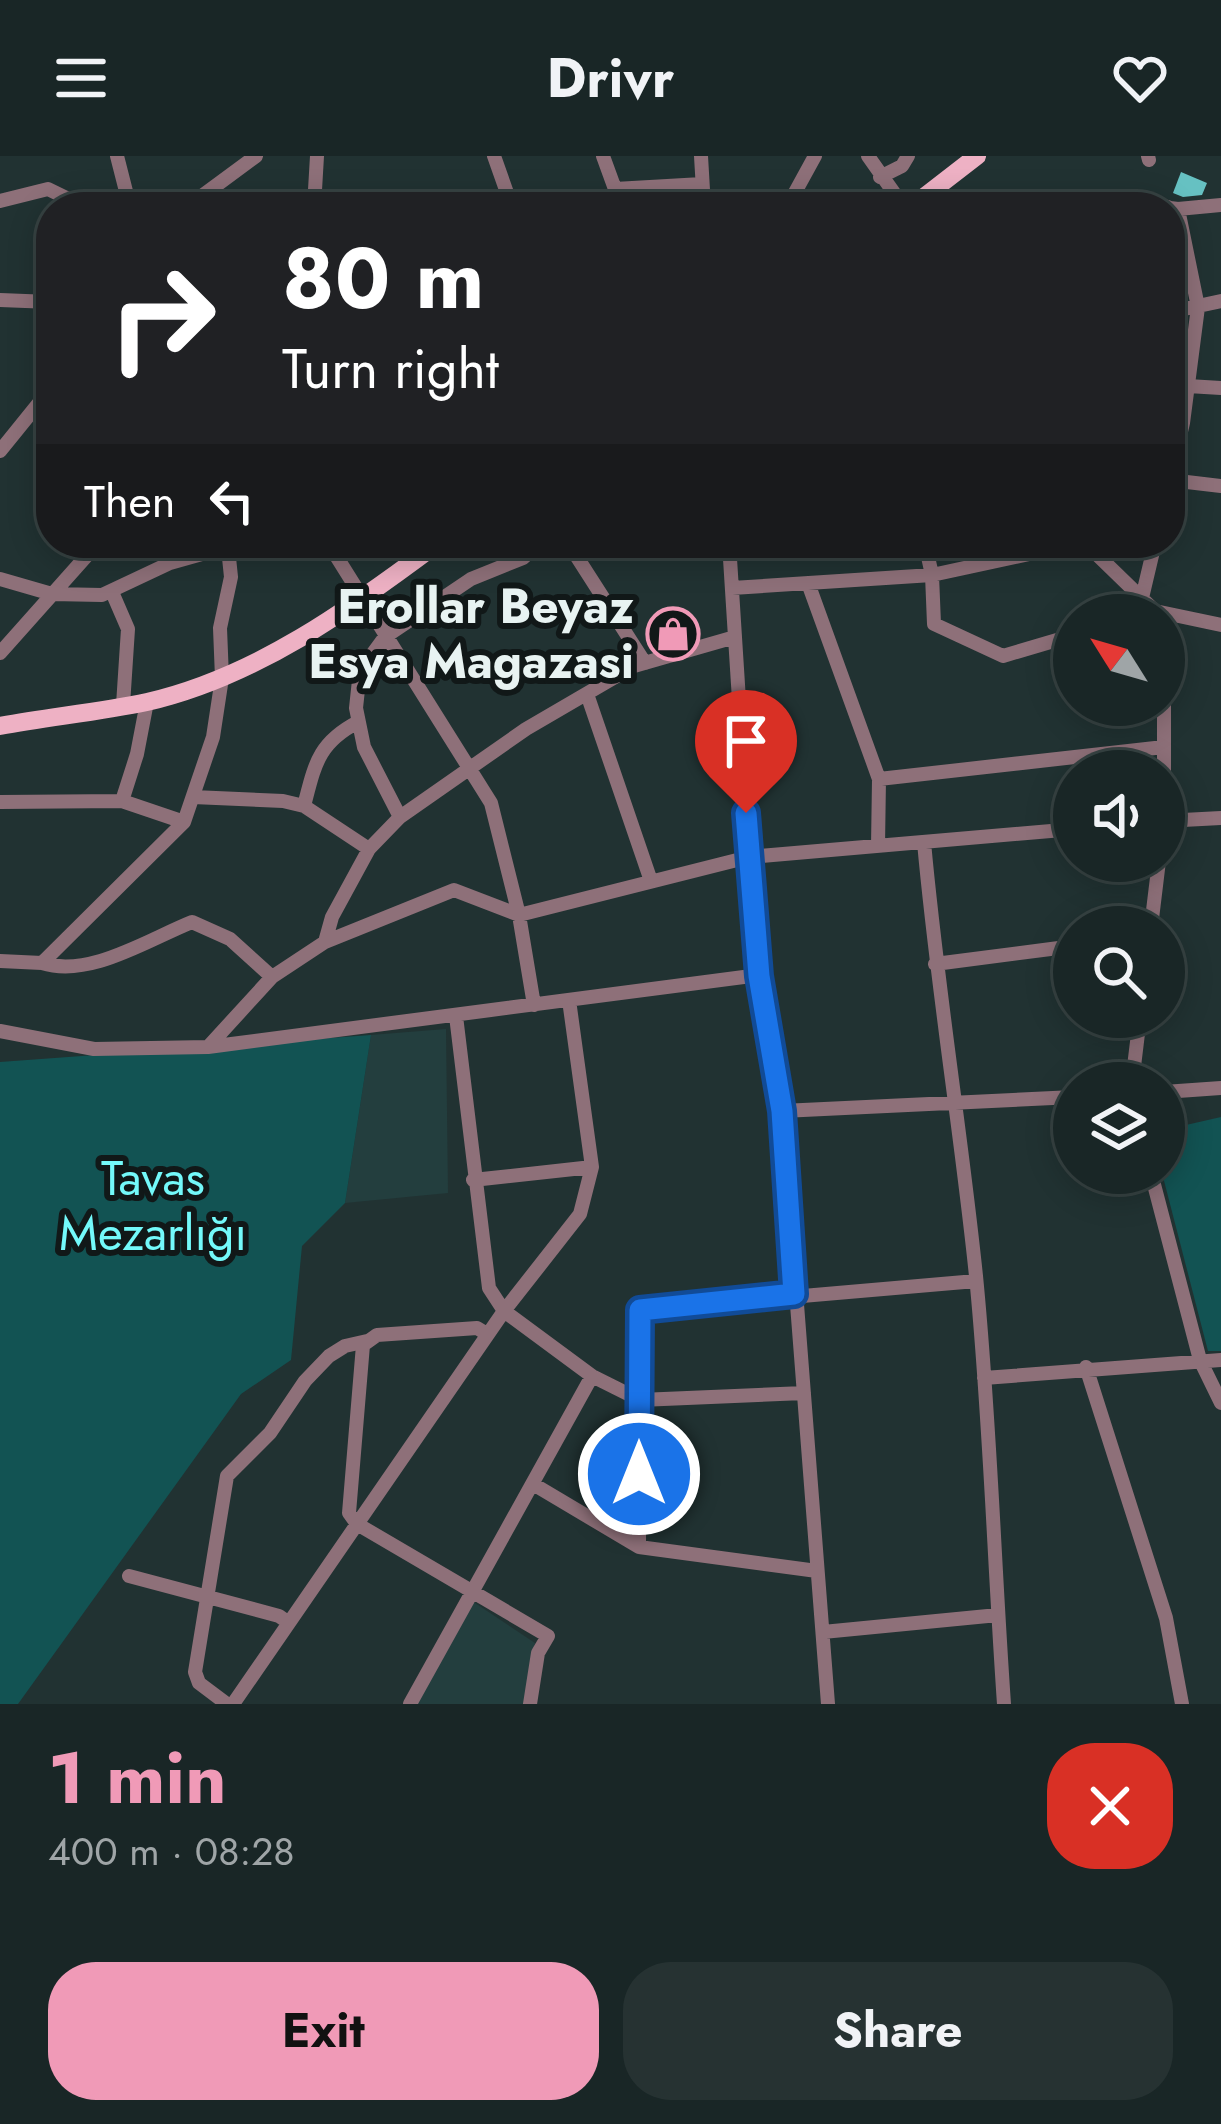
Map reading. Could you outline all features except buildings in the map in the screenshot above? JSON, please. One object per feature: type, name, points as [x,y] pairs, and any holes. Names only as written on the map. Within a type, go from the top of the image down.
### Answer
[{"type":"main road","points":[[928,192],[977,156]]},
{"type":"main road","points":[[0,726],[147,702],[222,678],[326,624],[418,558]]},
{"type":"street","points":[[117,156],[126,192]]},
{"type":"street","points":[[207,192],[256,156]]},
{"type":"street","points":[[315,192],[317,156]]},
{"type":"street","points":[[494,156],[504,192]]},
{"type":"street","points":[[603,156],[616,189],[702,184]]},
{"type":"street","points":[[701,156],[703,192]]},
{"type":"street","points":[[795,192],[815,156]]},
{"type":"street","points":[[868,156],[894,192]]},
{"type":"street","points":[[880,177],[902,166],[908,156]]},
{"type":"street","points":[[0,200],[48,189],[54,192]]},
{"type":"street","points":[[1185,207],[1221,205]]},
{"type":"street","points":[[1185,258],[1198,308],[1185,396]]},
{"type":"street","points":[[0,300],[36,301]]},
{"type":"street","points":[[1185,310],[1221,301]]},
{"type":"street","points":[[1188,386],[1221,388]]},
{"type":"street","points":[[2,443],[36,407]]},
{"type":"street","points":[[1185,482],[1221,486]]},
{"type":"street","points":[[0,653],[85,558]]},
{"type":"street","points":[[0,579],[52,595],[102,595],[189,558]]},
{"type":"street","points":[[42,963],[184,821],[213,737],[222,678],[218,643],[233,558]]},
{"type":"street","points":[[337,558],[491,803],[519,915],[534,1005]]},
{"type":"street","points":[[400,817],[374,772],[358,722],[356,681],[364,662],[385,637],[471,579],[523,558]]},
{"type":"street","points":[[578,558],[645,663]]},
{"type":"street","points":[[730,558],[759,976],[782,1111],[828,1704]]},
{"type":"street","points":[[928,558],[934,625],[1004,656],[1053,641]]},
{"type":"street","points":[[732,588],[932,575],[1012,558]]},
{"type":"street","points":[[1098,558],[1132,594]]},
{"type":"street","points":[[1150,594],[1153,558]]},
{"type":"street","points":[[808,583],[880,779],[878,846]]},
{"type":"street","points":[[112,592],[124,611],[129,641],[123,706]]},
{"type":"street","points":[[1185,618],[1221,625]]},
{"type":"street","points":[[325,942],[332,917],[369,849],[400,817],[526,729],[587,694],[645,663],[735,637]]},
{"type":"street","points":[[587,694],[651,881]]},
{"type":"street","points":[[122,801],[147,702]]},
{"type":"street","points":[[304,806],[322,750],[336,734],[358,722]]},
{"type":"street","points":[[880,779],[1164,747],[1164,726]]},
{"type":"street","points":[[2,797],[122,801],[184,821]]},
{"type":"street","points":[[193,797],[304,806],[369,849]]},
{"type":"street","points":[[1185,821],[1221,818]]},
{"type":"street","points":[[208,1047],[272,977],[325,942],[454,890],[519,915],[749,857],[1053,831]]},
{"type":"street","points":[[924,842],[976,1281],[1004,1704]]},
{"type":"street","points":[[0,962],[70,968],[192,922],[230,939],[272,977]]},
{"type":"street","points":[[935,964],[1053,949]]},
{"type":"street","points":[[0,1031],[94,1049],[208,1047],[759,976]]},
{"type":"street","points":[[487,1334],[477,1328],[376,1335],[345,1346],[328,1356],[260,1444],[230,1469],[196,1677],[230,1704],[504,1310],[580,1214],[592,1167],[569,1000]]},
{"type":"street","points":[[456,1016],[489,1288],[504,1310],[592,1376],[640,1400],[804,1393]]},
{"type":"street","points":[[1185,1091],[1221,1088]]},
{"type":"street","points":[[782,1111],[1053,1098]]},
{"type":"street","points":[[473,1180],[592,1167]]},
{"type":"street","points":[[1157,1194],[1200,1360],[1221,1403]]},
{"type":"street","points":[[639,1547],[640,1310],[976,1281]]},
{"type":"street","points":[[367,1341],[361,1350],[349,1513],[357,1524],[548,1636],[538,1653],[530,1704]]},
{"type":"street","points":[[984,1378],[1221,1360]]},
{"type":"street","points":[[1087,1367],[1166,1618],[1182,1704]]},
{"type":"street","points":[[410,1704],[592,1376]]},
{"type":"street","points":[[533,1484],[639,1547],[817,1571]]},
{"type":"street","points":[[129,1576],[279,1616],[289,1623]]},
{"type":"street","points":[[823,1632],[998,1615]]},
{"type":"shaded area","points":[[446,1029],[448,1193],[345,1203],[371,1035]]},
{"type":"shaded area","points":[[469,1599],[535,1643],[525,1704],[413,1704]]},
{"type":"green space","name":"Tavas Mezarlığı","points":[[371,1035],[345,1203],[302,1246],[291,1360],[241,1394],[18,1704],[0,1704],[0,1062]]},
{"type":"green space","points":[[1221,1117],[1221,1351],[1208,1351],[1167,1194],[1185,1194],[1185,1125]]},
{"type":"place","name":"Erollar Beyaz Esya Magazasi","points":[[673,634]]},
{"type":"route","points":[[639,1474],[640,1310],[794,1294],[782,1111],[759,976],[746,813]]}]
